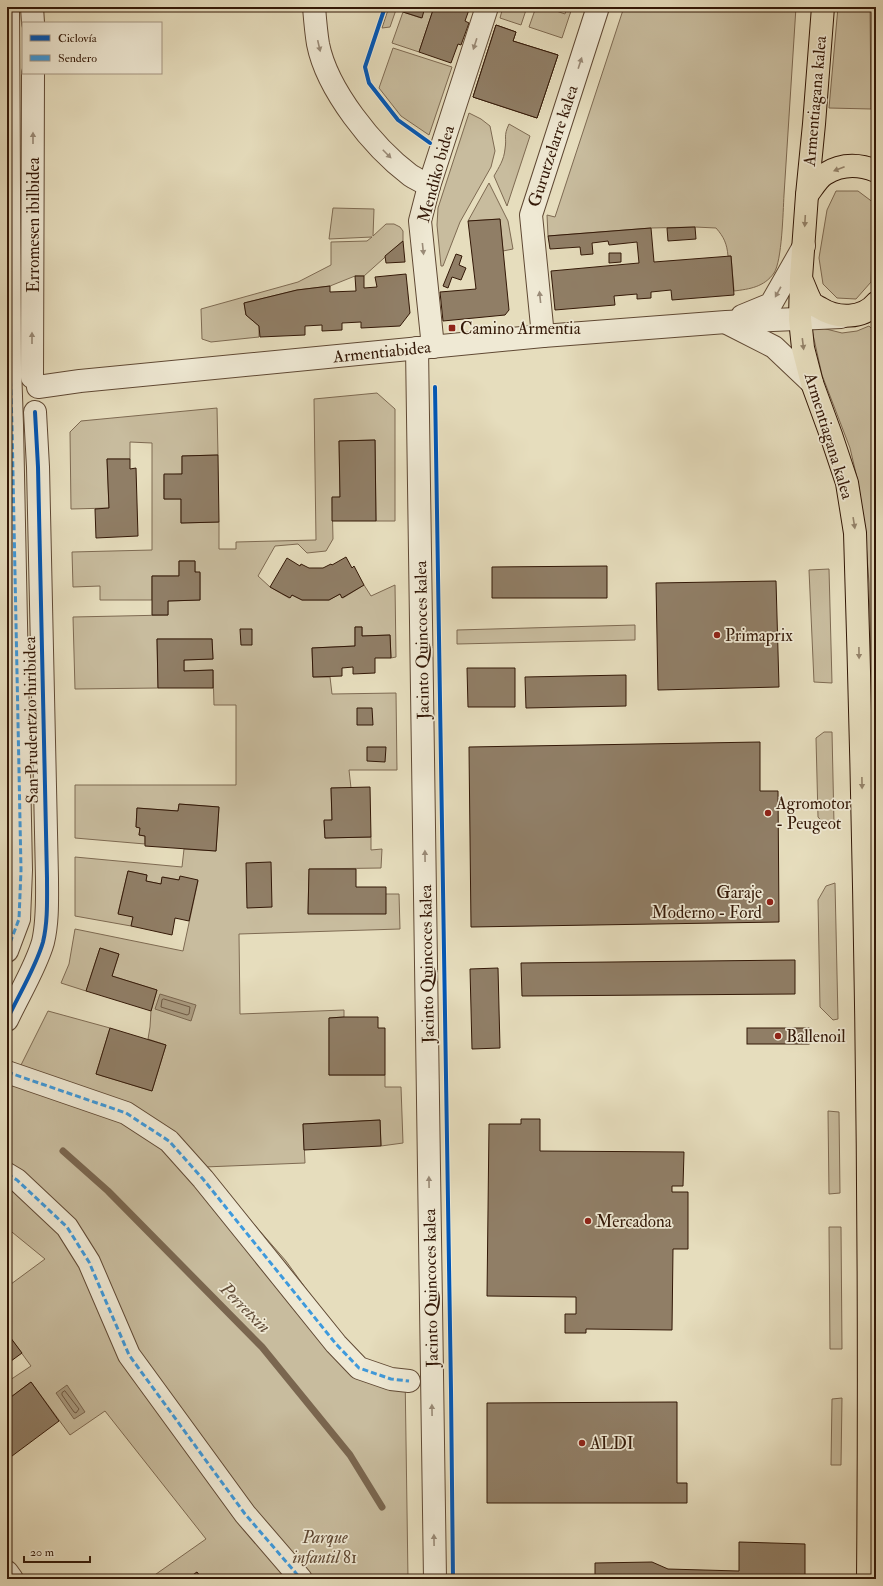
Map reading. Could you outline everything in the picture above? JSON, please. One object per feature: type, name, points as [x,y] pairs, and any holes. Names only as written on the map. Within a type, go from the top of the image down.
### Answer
[{"type":"main road","name":"Armentiagana kalea","points":[[823,7],[807,195],[801,278],[800,319],[803,348],[812,383],[847,483],[855,533],[864,851],[868,1099],[870,1382],[868,1579]]},
{"type":"main road","name":"Armentiagana kalea","points":[[807,195],[824,174],[847,165],[866,167],[876,171]]},
{"type":"main road","points":[[801,278],[813,304],[825,312],[841,317],[857,314],[872,308],[876,302]]},
{"type":"street","name":"Erromesen ibilbidea","points":[[8,7],[8,367]]},
{"type":"street","points":[[32,7],[33,22]]},
{"type":"street","points":[[314,7],[318,44],[322,59],[334,87],[344,104],[370,137],[410,175],[429,186]]},
{"type":"street","name":"Mendiko bidea","points":[[425,348],[420,221],[429,186],[487,7]]},
{"type":"street","name":"Gurutzelarre kalea","points":[[544,336],[531,215],[598,7]]},
{"type":"street","name":"Erromesen ibilbidea","points":[[33,74],[35,382],[40,400],[35,412]]},
{"type":"street","name":"Armentiabidea","points":[[726,322],[771,304],[804,246]]},
{"type":"street","name":"Armentiabidea","points":[[35,382],[80,381],[544,336],[726,322],[841,317]]},
{"type":"street","points":[[726,322],[774,347],[812,383]]},
{"type":"street","name":"Jacinto Quincoces kalea","points":[[425,348],[435,1579]]},
{"type":"street","points":[[8,367],[22,369],[35,382]]},
{"type":"street","name":"San Prudentzio hiribidea","points":[[7,951],[19,919],[21,870],[8,367]]},
{"type":"street","points":[[10,424],[25,421],[35,412]]},
{"type":"street","name":"San Prudentzio hiribidea","points":[[7,1020],[40,948],[46,922],[48,878],[38,467],[35,412]]},
{"type":"street","points":[[7,1072],[126,1113],[169,1141],[203,1179],[336,1344],[359,1368],[391,1379],[409,1381]]},
{"type":"street","points":[[7,1174],[17,1180],[67,1227],[89,1262],[129,1354],[245,1514],[301,1579]]},
{"type":"street","points":[[7,1572],[12,1579]]},
{"type":"green space","points":[[389,7],[397,7],[390,27],[382,28]]},
{"type":"green space","points":[[425,7],[434,7],[419,52],[392,43],[403,12],[421,18]]},
{"type":"green space","points":[[503,7],[527,7],[521,25],[500,18]]},
{"type":"green space","points":[[536,7],[545,7],[565,14],[567,7],[572,8],[562,38],[529,27]]},
{"type":"green space","points":[[624,7],[796,7],[783,224],[779,258],[774,273],[770,278],[761,284],[751,288],[734,291],[731,256],[728,256],[725,241],[716,228],[651,228],[548,236],[547,215],[555,217]]},
{"type":"green space","points":[[838,7],[870,7],[871,109],[829,108]]},
{"type":"green space","points":[[393,48],[452,67],[429,135],[401,116],[379,88]]},
{"type":"green space","points":[[469,113],[481,119],[490,126],[495,151],[491,167],[460,222],[443,266],[441,266],[437,225],[438,208]]},
{"type":"green space","points":[[509,124],[530,136],[507,206],[494,176],[504,157],[506,134]]},
{"type":"green space","points":[[489,183],[508,221],[513,249],[503,251],[500,219],[468,221]]},
{"type":"green space","points":[[836,191],[858,191],[874,203],[871,282],[856,299],[837,298],[823,284],[819,258],[827,210]]},
{"type":"green space","points":[[333,208],[374,209],[373,236],[386,224],[394,224],[400,227],[403,231],[403,241],[364,276],[355,276],[330,286],[297,290],[244,303],[246,315],[259,326],[259,337],[211,342],[202,339],[201,309],[298,282],[331,265],[331,242],[367,241],[372,237],[329,239]]},
{"type":"green space","points":[[814,326],[842,333],[857,331],[869,326],[873,330],[876,425],[876,875],[869,583],[865,530],[858,482],[850,448],[822,375],[812,330]]},
{"type":"green space","name":"Parque infantil 81","points":[[377,393],[395,409],[395,521],[376,521],[375,440],[339,441],[340,497],[332,498],[333,539],[326,551],[307,553],[298,544],[275,546],[258,576],[270,587],[289,598],[292,595],[302,600],[329,600],[340,594],[343,598],[364,585],[371,596],[395,585],[396,657],[391,658],[390,635],[362,636],[362,627],[355,627],[355,646],[312,648],[313,677],[330,677],[332,694],[396,693],[397,770],[349,770],[351,788],[331,788],[332,820],[324,821],[325,838],[371,837],[371,850],[382,849],[381,868],[309,869],[308,913],[386,894],[399,894],[400,929],[239,934],[240,1014],[344,1010],[344,1017],[329,1018],[329,1075],[385,1075],[385,1087],[401,1087],[403,1143],[381,1146],[380,1120],[303,1124],[305,1163],[204,1167],[286,1261],[338,1333],[367,1364],[405,1371],[408,1579],[202,1579],[197,1572],[187,1579],[180,1579],[178,1576],[174,1579],[149,1579],[206,1539],[105,1411],[70,1435],[31,1382],[7,1400],[7,1382],[31,1366],[7,1333],[7,1287],[45,1259],[7,1228],[7,1093],[48,1011],[110,1028],[96,1074],[152,1091],[166,1045],[148,1039],[151,1011],[157,990],[112,976],[119,954],[100,948],[86,991],[61,983],[69,964],[75,929],[183,951],[198,881],[180,877],[179,880],[163,877],[161,884],[146,881],[147,875],[128,871],[118,913],[133,917],[131,926],[75,916],[75,857],[182,867],[184,849],[216,851],[219,807],[179,804],[178,811],[137,808],[136,827],[140,828],[139,835],[145,836],[145,844],[75,838],[75,785],[236,785],[236,705],[214,705],[213,670],[184,671],[184,660],[213,659],[212,639],[157,639],[158,688],[75,689],[73,617],[168,615],[168,601],[200,600],[200,573],[195,572],[195,561],[179,561],[179,576],[152,576],[152,600],[100,600],[100,586],[73,587],[72,552],[152,550],[152,443],[130,442],[130,459],[107,459],[109,508],[71,509],[70,432],[81,421],[217,408],[218,455],[182,456],[182,474],[164,475],[164,499],[181,499],[181,523],[219,522],[219,549],[236,549],[236,542],[316,540],[314,399]]},
{"type":"green space","points":[[829,569],[832,683],[814,682],[809,570]]},
{"type":"green space","points":[[635,625],[635,640],[457,644],[457,630]]},
{"type":"green space","points":[[824,732],[832,732],[834,824],[825,825],[818,817],[816,738]]},
{"type":"green space","points":[[835,883],[838,1019],[833,1020],[820,1007],[818,900],[826,886]]},
{"type":"green space","points":[[828,1111],[839,1112],[840,1193],[829,1194]]},
{"type":"green space","points":[[829,1227],[841,1227],[842,1349],[830,1349]]},
{"type":"green space","points":[[842,1398],[841,1465],[831,1465],[832,1399]]},
{"type":"water","points":[[160,994],[196,1005],[191,1021],[155,1009]]},
{"type":"water","points":[[67,1385],[85,1412],[74,1419],[56,1393]]},
{"type":"building","points":[[405,7],[425,7],[422,18],[403,12]]},
{"type":"building","points":[[434,7],[470,7],[465,21],[469,23],[461,45],[458,44],[451,63],[419,52]]},
{"type":"building","points":[[496,25],[516,32],[513,41],[558,55],[537,118],[473,97]],"holes":[[[514,62],[524,64],[520,78],[510,75]]]},
{"type":"building","points":[[496,25],[516,32],[513,41],[558,55],[537,118],[473,97]]},
{"type":"building","points":[[500,219],[509,310],[505,315],[443,321],[440,292],[476,289],[468,221]]},
{"type":"building","points":[[695,227],[696,239],[668,241],[667,228]]},
{"type":"building","points":[[651,228],[654,262],[731,256],[734,295],[672,300],[671,290],[651,292],[651,298],[637,299],[637,294],[614,296],[615,305],[555,310],[551,271],[639,263],[637,242],[609,245],[608,241],[592,243],[593,254],[581,255],[580,247],[550,249],[548,236]]},
{"type":"building","points":[[403,241],[405,262],[386,263],[385,256]]},
{"type":"building","points":[[609,253],[621,253],[621,262],[609,263]]},
{"type":"building","points":[[456,254],[462,256],[459,265],[466,268],[461,280],[452,277],[448,288],[443,286]]},
{"type":"building","points":[[406,274],[410,313],[400,326],[361,328],[361,322],[342,323],[342,330],[322,331],[322,325],[305,326],[305,335],[260,337],[259,326],[246,315],[244,303],[297,290],[330,286],[330,292],[356,291],[355,276],[364,276],[364,288],[377,287],[375,277]]},
{"type":"building","points":[[375,440],[376,521],[332,521],[332,497],[340,497],[339,441]]},
{"type":"building","points":[[218,455],[219,522],[181,523],[181,499],[164,499],[164,474],[182,474],[182,456]]},
{"type":"building","points":[[107,459],[130,459],[130,469],[136,468],[138,536],[96,538],[95,509],[109,508]]},
{"type":"building","points":[[346,557],[352,568],[354,566],[364,585],[342,598],[340,594],[329,600],[302,600],[292,595],[290,598],[270,587],[287,558],[300,566],[301,564],[309,568],[323,568]]},
{"type":"building","points":[[179,561],[195,561],[195,572],[200,572],[200,600],[168,601],[168,615],[152,615],[152,576],[179,576]]},
{"type":"building","points":[[607,566],[607,598],[492,598],[492,567]]},
{"type":"building","name":"Primaprix","points":[[776,581],[779,687],[658,690],[656,583]]},
{"type":"building","points":[[355,627],[362,627],[362,636],[390,635],[391,658],[375,658],[375,673],[353,674],[353,667],[342,668],[342,676],[313,677],[312,648],[355,646]]},
{"type":"building","points":[[240,629],[252,629],[252,645],[241,645]]},
{"type":"building","points":[[157,639],[212,639],[213,659],[184,660],[184,671],[213,670],[213,688],[158,688]]},
{"type":"building","points":[[467,668],[515,668],[515,707],[468,707]]},
{"type":"building","points":[[626,675],[626,706],[526,708],[525,677]]},
{"type":"building","points":[[357,708],[372,708],[373,725],[357,725]]},
{"type":"building","points":[[760,742],[760,791],[778,791],[779,922],[471,927],[469,747]]},
{"type":"building","points":[[367,747],[386,747],[385,762],[367,761]]},
{"type":"building","points":[[370,787],[371,837],[325,838],[324,820],[332,820],[331,788]]},
{"type":"building","points":[[179,804],[219,807],[216,851],[145,846],[145,836],[139,835],[140,828],[136,827],[137,808],[178,811]]},
{"type":"building","points":[[271,862],[272,907],[247,908],[246,863]]},
{"type":"building","points":[[309,869],[356,869],[356,887],[386,887],[386,914],[308,914]]},
{"type":"building","points":[[128,871],[147,875],[146,881],[161,884],[162,877],[179,880],[180,876],[198,880],[189,921],[175,918],[172,935],[131,926],[133,917],[118,914]]},
{"type":"building","points":[[100,948],[119,954],[112,976],[157,990],[151,1011],[86,991]]},
{"type":"building","points":[[795,960],[795,994],[522,996],[521,963]]},
{"type":"building","points":[[498,968],[500,1048],[472,1049],[470,969]]},
{"type":"building","points":[[378,1017],[378,1028],[385,1028],[385,1075],[329,1075],[329,1018]]},
{"type":"building","points":[[110,1028],[166,1045],[152,1091],[96,1074]]},
{"type":"building","name":"Ballenoil","points":[[747,1028],[809,1028],[809,1044],[747,1044]]},
{"type":"building","name":"Mercadona","points":[[521,1119],[540,1119],[540,1151],[684,1152],[683,1186],[672,1186],[672,1192],[688,1192],[688,1249],[673,1249],[672,1330],[586,1329],[586,1333],[565,1333],[565,1314],[576,1314],[576,1297],[487,1296],[489,1124],[521,1124]]},
{"type":"building","points":[[380,1120],[381,1146],[304,1150],[303,1124]]},
{"type":"building","points":[[7,1333],[22,1353],[7,1364]]},
{"type":"building","points":[[31,1382],[59,1421],[8,1459],[7,1400]]},
{"type":"building","name":"ALDI","points":[[677,1402],[677,1483],[687,1483],[687,1503],[487,1503],[487,1403]]},
{"type":"building","points":[[739,1542],[805,1544],[805,1579],[595,1579],[595,1563],[652,1562],[668,1569],[739,1571]]},
{"type":"building","points":[[197,1572],[202,1579],[187,1579]]},
{"type":"waterway","name":"Perretxin","points":[[63,1151],[108,1191],[262,1347],[350,1455],[382,1507]]},
{"type":"marked path","points":[[7,951],[19,919],[21,870],[10,367],[8,7]]},
{"type":"marked path","points":[[7,1072],[126,1113],[169,1141],[203,1179],[336,1344],[359,1368],[391,1379],[409,1381]]},
{"type":"marked path","points":[[7,1174],[17,1180],[67,1227],[89,1262],[129,1355],[245,1514],[301,1579]]},
{"type":"cycle path","points":[[385,7],[365,67],[369,83],[398,120],[430,143]]},
{"type":"cycle path","points":[[435,387],[453,1579]]},
{"type":"cycle path","points":[[7,1020],[40,952],[45,934],[47,910],[38,467],[35,412]]},
{"type":"place","name":"Camino Armentia","points":[[452,328]]},
{"type":"place","name":"Primaprix","points":[[717,635]]},
{"type":"place","name":"Agromotor - Peugeot","points":[[768,813]]},
{"type":"place","name":"Garaje Moderno - Ford","points":[[770,902]]},
{"type":"place","name":"Ballenoil","points":[[778,1036]]},
{"type":"place","name":"Mercadona","points":[[588,1221]]},
{"type":"place","name":"ALDI","points":[[582,1443]]}]
